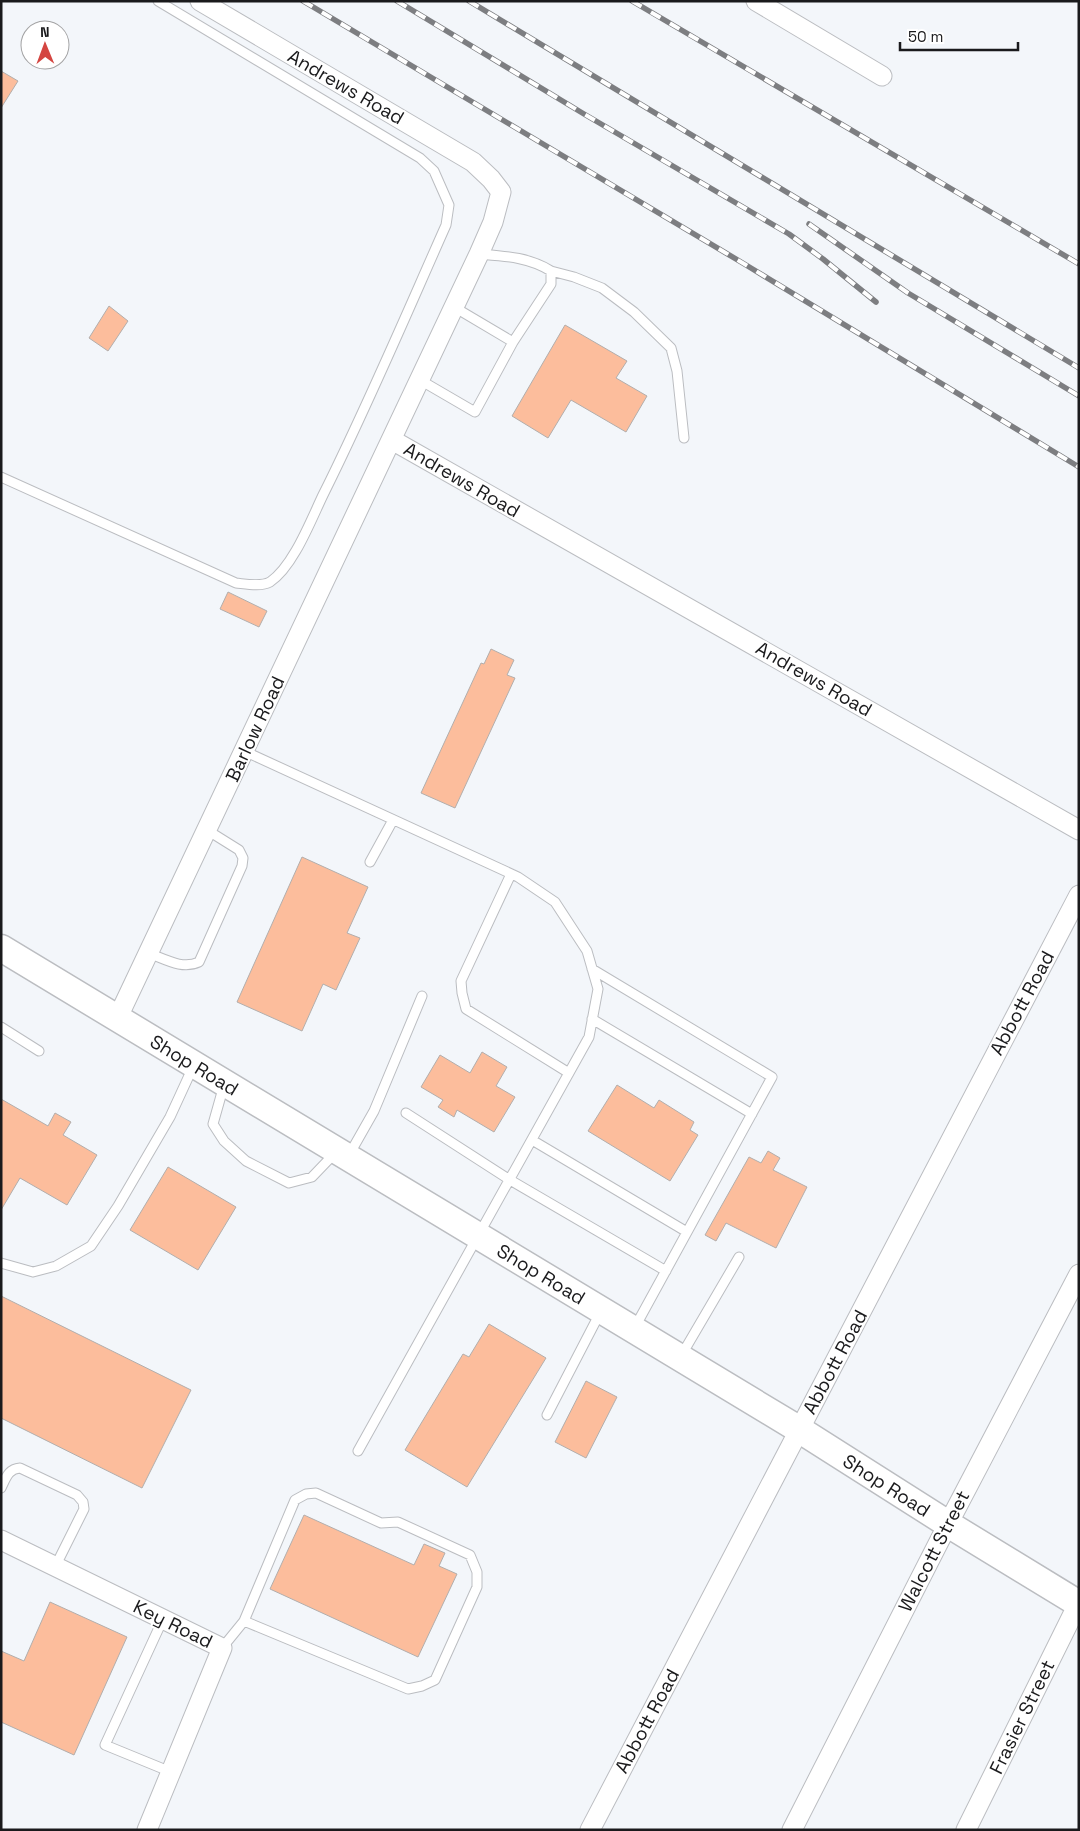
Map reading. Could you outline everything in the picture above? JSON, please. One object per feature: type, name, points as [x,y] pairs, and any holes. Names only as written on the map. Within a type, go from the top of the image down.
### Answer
[{"type":"street","name":"Andrews Road","points":[[200,1],[473,162],[491,178],[501,192],[494,222],[392,440],[1079,830]]},
{"type":"street","points":[[756,1],[882,76]]},
{"type":"street","name":"Barlow Road","points":[[118,1017],[392,440]]},
{"type":"street","name":"Abbott Road","points":[[590,1830],[1079,895]]},
{"type":"street","name":"Shop Road","points":[[1,948],[800,1430],[1078,1604]]},
{"type":"street","name":"Walcott Street","points":[[792,1830],[948,1524],[1079,1274]]},
{"type":"street","name":"Key Road","points":[[1,1540],[222,1648],[147,1830]]},
{"type":"street","name":"Frasier Street","points":[[966,1830],[1078,1604]]},
{"type":"lane","points":[[1,477],[236,583],[251,585],[269,583],[282,570],[298,548],[344,453],[446,225],[450,205],[434,172],[420,158],[158,1]]},
{"type":"lane","points":[[479,254],[515,256],[541,264],[551,271],[574,277],[602,288],[634,312],[671,348],[676,371],[684,438]]},
{"type":"lane","points":[[420,380],[475,412],[513,342],[551,284],[551,271]]},
{"type":"lane","points":[[454,307],[513,342]]},
{"type":"lane","points":[[244,751],[511,874],[554,902],[587,951],[598,989],[589,1037],[358,1451]]},
{"type":"lane","points":[[370,862],[393,820]]},
{"type":"lane","points":[[148,953],[184,966],[191,966],[199,962],[242,866],[243,858],[239,850],[207,830]]},
{"type":"lane","points":[[511,874],[462,981],[462,993],[466,1009],[569,1073]]},
{"type":"lane","points":[[592,969],[772,1077],[634,1330]]},
{"type":"lane","points":[[224,1082],[213,1124],[224,1140],[246,1161],[289,1183],[312,1177],[343,1154],[374,1111],[422,996]]},
{"type":"lane","points":[[592,1020],[752,1114]]},
{"type":"lane","points":[[1,1027],[39,1051]]},
{"type":"lane","points":[[1,1263],[33,1272],[56,1266],[91,1246],[118,1206],[170,1117],[194,1064]]},
{"type":"lane","points":[[406,1114],[510,1180],[666,1271]]},
{"type":"lane","points":[[532,1140],[687,1232]]},
{"type":"lane","points":[[680,1358],[739,1257]]},
{"type":"lane","points":[[547,1415],[601,1311]]},
{"type":"lane","points":[[1,1488],[9,1472],[20,1468],[78,1495],[84,1502],[84,1509],[55,1566]]},
{"type":"lane","points":[[222,1648],[244,1621],[295,1500],[306,1494],[316,1493],[381,1523],[398,1522],[470,1555],[477,1572],[477,1588],[435,1680],[422,1686],[408,1689],[244,1621]]},
{"type":"lane","points":[[164,1619],[105,1745],[171,1772]]},
{"type":"building","points":[[1,71],[18,81],[1,108]]},
{"type":"building","points":[[109,306],[128,321],[108,351],[89,338]]},
{"type":"building","points":[[565,325],[627,361],[616,378],[647,396],[626,432],[571,400],[548,438],[512,416]]},
{"type":"building","points":[[228,592],[267,611],[259,627],[220,609]]},
{"type":"building","points":[[491,649],[514,660],[507,675],[515,678],[455,808],[421,793],[481,663],[484,664]]},
{"type":"building","points":[[302,857],[368,887],[347,933],[360,938],[336,990],[323,984],[302,1031],[237,1002]]},
{"type":"building","points":[[482,1052],[507,1067],[496,1086],[515,1097],[494,1132],[457,1110],[454,1117],[438,1107],[443,1100],[421,1087],[440,1055],[470,1073]]},
{"type":"building","points":[[617,1085],[654,1108],[659,1100],[694,1122],[690,1130],[698,1135],[670,1181],[588,1131]]},
{"type":"building","points":[[1,1099],[48,1126],[55,1113],[71,1122],[63,1135],[97,1155],[67,1205],[20,1178],[1,1210]]},
{"type":"building","points":[[768,1151],[780,1158],[773,1170],[807,1187],[776,1248],[726,1223],[716,1241],[705,1235],[749,1157],[761,1163]]},
{"type":"building","points":[[168,1167],[236,1207],[198,1270],[130,1230]]},
{"type":"building","points":[[1,1296],[191,1390],[142,1488],[1,1418]]},
{"type":"building","points":[[489,1324],[546,1358],[467,1487],[405,1450],[463,1354],[469,1357]]},
{"type":"building","points":[[586,1381],[617,1397],[586,1458],[555,1442]]},
{"type":"building","points":[[304,1515],[414,1565],[424,1544],[445,1553],[439,1566],[457,1574],[418,1657],[270,1589]]},
{"type":"building","points":[[50,1602],[127,1637],[74,1755],[1,1722],[1,1651],[24,1661]]},
{"type":"railway","points":[[303,1],[746,265],[1079,467]]},
{"type":"railway","points":[[397,1],[584,114],[789,234],[876,302]]},
{"type":"railway","points":[[469,1],[1079,368]]},
{"type":"railway","points":[[632,1],[1079,264]]},
{"type":"railway","points":[[809,224],[908,293],[1079,396]]}]
